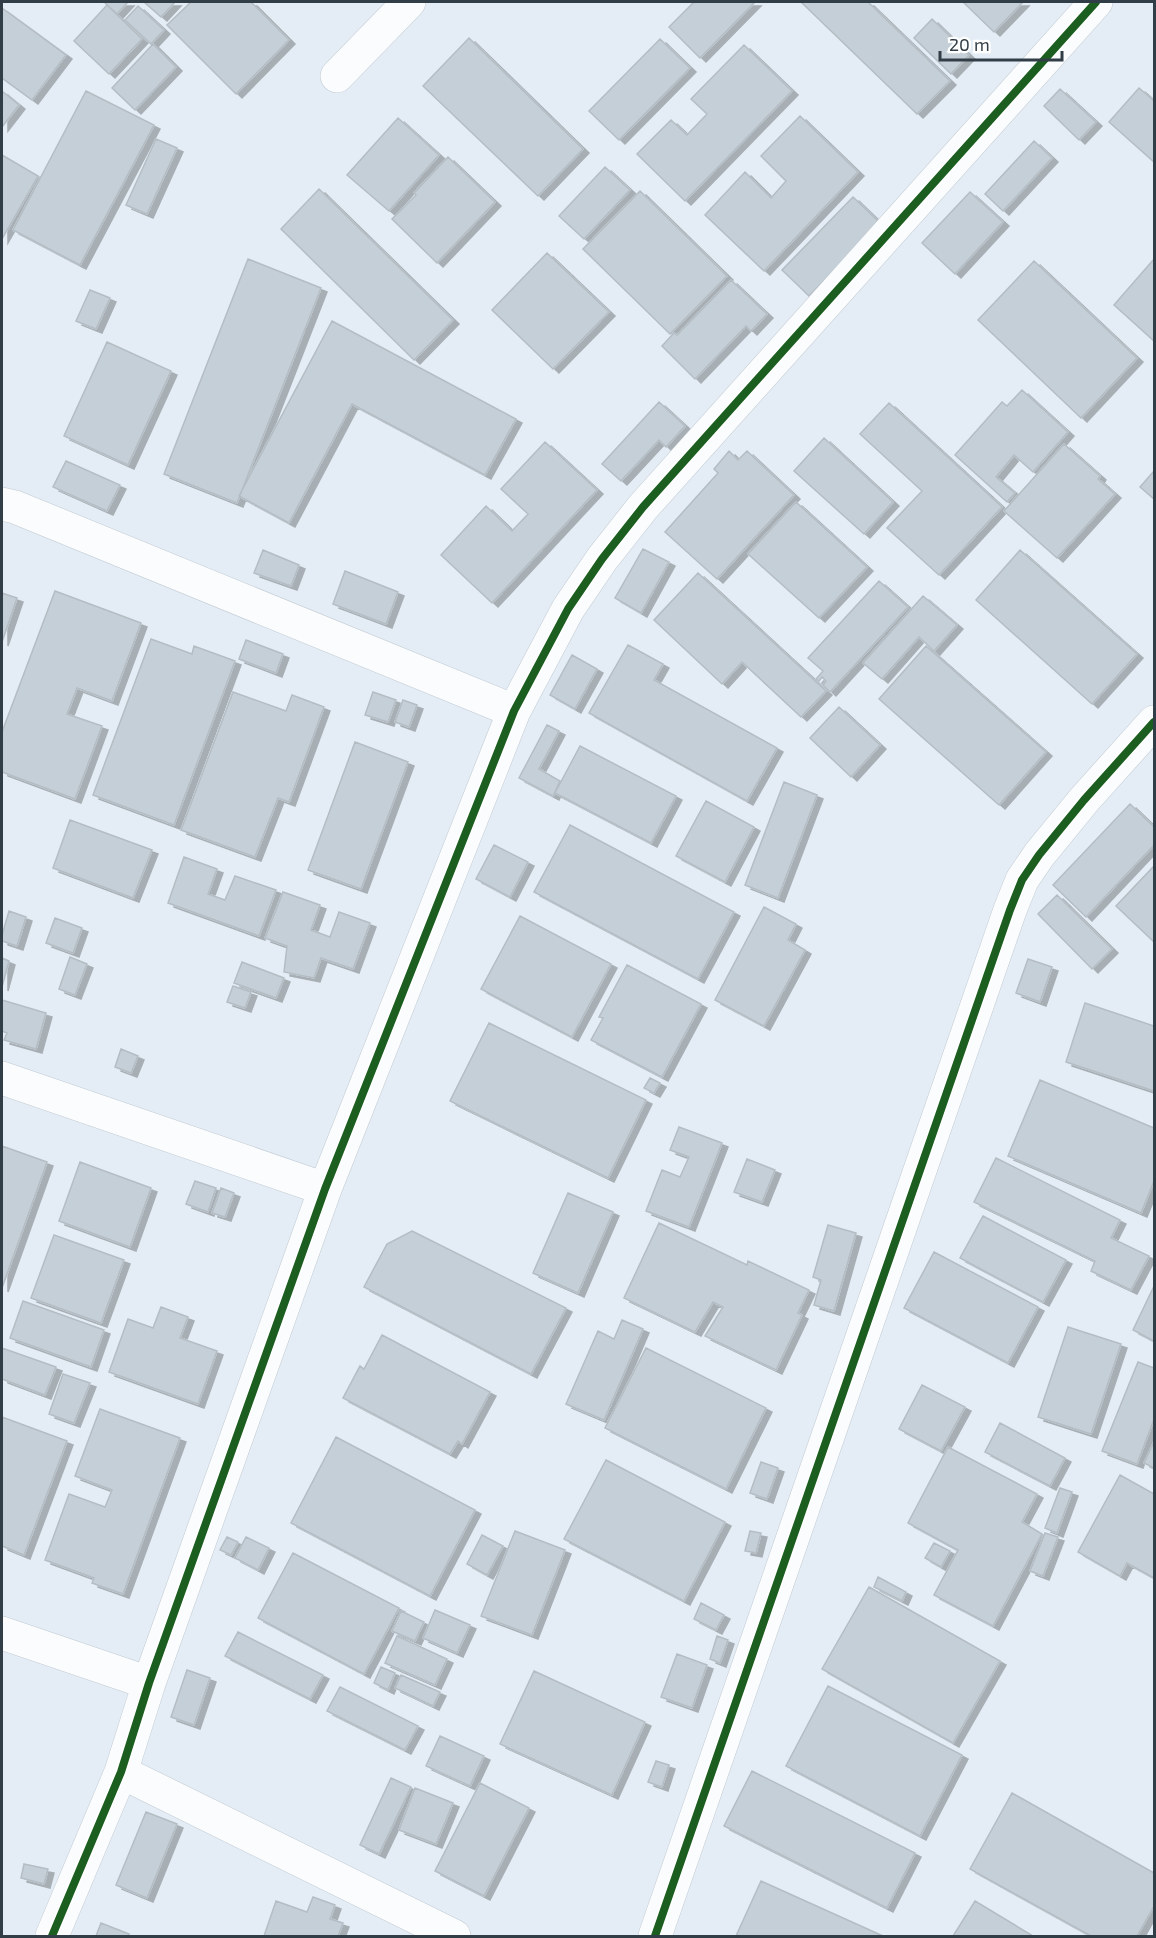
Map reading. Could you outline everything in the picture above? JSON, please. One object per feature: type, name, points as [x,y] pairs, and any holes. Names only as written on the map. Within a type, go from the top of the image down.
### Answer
[{"type":"street","points":[[337,76],[410,2]]},
{"type":"street","points":[[52,1936],[121,1772],[148,1683],[325,1189],[514,711],[568,609],[602,559],[643,507],[1096,2]]},
{"type":"street","points":[[2,504],[15,507],[514,711]]},
{"type":"street","points":[[655,1936],[1022,880],[1039,855],[1084,800],[1155,722]]},
{"type":"street","points":[[2,1078],[325,1189]]},
{"type":"street","points":[[2,1633],[148,1683]]},
{"type":"street","points":[[121,1772],[454,1936]]},
{"type":"building","points":[[104,2],[128,2],[117,14]]},
{"type":"building","points":[[144,2],[175,2],[161,17]]},
{"type":"building","points":[[191,2],[251,2],[289,40],[236,94],[167,25]]},
{"type":"building","points":[[694,2],[755,2],[700,58],[669,27]]},
{"type":"building","points":[[801,2],[868,2],[950,81],[917,114]]},
{"type":"building","points":[[963,2],[1023,2],[994,32]]},
{"type":"building","points":[[107,5],[142,39],[109,74],[74,41]]},
{"type":"building","points":[[138,6],[164,30],[151,44],[125,20]]},
{"type":"building","points":[[2,8],[66,55],[32,100],[2,78]]},
{"type":"building","points":[[932,19],[969,55],[951,74],[914,38]]},
{"type":"building","points":[[469,38],[583,149],[538,196],[423,86]]},
{"type":"building","points":[[660,39],[690,68],[619,140],[589,111]]},
{"type":"building","points":[[153,44],[176,67],[135,110],[112,88]]},
{"type":"building","points":[[744,45],[792,91],[685,201],[637,154],[671,120],[687,135],[707,114],[691,99]]},
{"type":"building","points":[[1139,88],[1154,101],[1154,162],[1109,122]]},
{"type":"building","points":[[1060,89],[1096,122],[1079,140],[1044,106]]},
{"type":"building","points":[[2,91],[19,105],[2,127]]},
{"type":"building","points":[[86,91],[154,125],[80,265],[13,230]]},
{"type":"building","points":[[800,116],[858,172],[764,271],[705,215],[745,172],[771,198],[786,181],[761,156]]},
{"type":"building","points":[[398,118],[439,155],[389,211],[347,175]]},
{"type":"building","points":[[156,139],[177,148],[147,214],[126,205]]},
{"type":"building","points":[[1034,141],[1052,158],[1003,211],[985,194]]},
{"type":"building","points":[[2,155],[38,176],[2,239]]},
{"type":"building","points":[[448,157],[495,202],[437,263],[392,219]]},
{"type":"building","points":[[605,167],[630,190],[584,239],[559,216]]},
{"type":"building","points":[[319,189],[453,320],[414,360],[281,229]]},
{"type":"building","points":[[640,191],[727,276],[670,334],[583,249]]},
{"type":"building","points":[[970,192],[1003,222],[955,274],[922,243]]},
{"type":"building","points":[[853,197],[880,223],[809,296],[782,270]]},
{"type":"building","points":[[547,253],[609,312],[553,369],[492,310]]},
{"type":"building","points":[[248,259],[321,288],[237,503],[164,474]]},
{"type":"building","points":[[1154,259],[1154,341],[1114,305]]},
{"type":"building","points":[[1034,261],[1137,358],[1081,418],[978,320]]},
{"type":"building","points":[[731,280],[767,314],[751,331],[746,326],[695,379],[662,346],[674,333],[677,335]]},
{"type":"building","points":[[90,290],[110,298],[96,329],[76,321]]},
{"type":"building","points":[[332,321],[516,419],[485,475],[352,404],[289,523],[239,496]]},
{"type":"building","points":[[107,342],[171,371],[128,465],[64,436]]},
{"type":"building","points":[[1022,390],[1068,432],[1033,472],[1014,455],[996,477],[1015,493],[1007,502],[955,455],[1002,402],[1007,406]]},
{"type":"building","points":[[659,402],[685,426],[666,447],[659,440],[621,481],[602,464]]},
{"type":"building","points":[[889,403],[1002,507],[939,575],[887,528],[922,491],[860,434]]},
{"type":"building","points":[[824,438],[893,502],[864,534],[794,471]]},
{"type":"building","points":[[545,442],[597,490],[492,603],[441,555],[486,506],[512,531],[528,514],[501,489]]},
{"type":"building","points":[[1064,444],[1100,476],[1098,479],[1115,494],[1057,558],[1004,511]]},
{"type":"building","points":[[729,451],[738,460],[747,451],[794,495],[717,579],[665,532],[718,473],[714,469]]},
{"type":"building","points":[[66,461],[120,485],[107,511],[53,487]]},
{"type":"building","points":[[1154,471],[1154,499],[1140,487]]},
{"type":"building","points":[[796,502],[867,567],[819,618],[748,554]]},
{"type":"building","points":[[643,549],[669,562],[641,613],[615,598]]},
{"type":"building","points":[[263,550],[299,565],[291,586],[254,573]]},
{"type":"building","points":[[1020,550],[1137,654],[1092,704],[976,600]]},
{"type":"building","points":[[345,571],[398,592],[386,624],[333,604]]},
{"type":"building","points":[[698,573],[826,691],[801,717],[742,662],[722,684],[654,620]]},
{"type":"building","points":[[879,581],[908,607],[830,692],[823,685],[826,681],[822,677],[819,681],[816,679],[823,671],[808,658]]},
{"type":"building","points":[[55,591],[141,623],[112,701],[77,688],[67,714],[102,726],[75,799],[2,772],[2,732]]},
{"type":"building","points":[[2,593],[17,598],[2,642]]},
{"type":"building","points":[[923,596],[957,625],[934,651],[919,637],[882,679],[863,663]]},
{"type":"building","points":[[151,639],[192,654],[194,646],[235,661],[174,825],[93,795]]},
{"type":"building","points":[[246,640],[283,654],[276,673],[239,659]]},
{"type":"building","points":[[628,645],[663,664],[654,680],[777,748],[747,801],[589,713]]},
{"type":"building","points":[[926,646],[1046,752],[999,805],[879,699]]},
{"type":"building","points":[[572,655],[597,669],[575,709],[550,695]]},
{"type":"building","points":[[233,692],[286,711],[292,695],[324,707],[289,802],[278,798],[255,857],[181,830]]},
{"type":"building","points":[[373,692],[396,700],[388,722],[365,715]]},
{"type":"building","points":[[403,700],[417,705],[409,727],[395,722]]},
{"type":"building","points":[[839,707],[880,745],[851,777],[810,738]]},
{"type":"building","points":[[547,725],[559,731],[539,769],[560,781],[553,796],[519,778]]},
{"type":"building","points":[[355,742],[408,762],[361,889],[308,870]]},
{"type":"building","points":[[580,746],[676,796],[651,843],[555,793]]},
{"type":"building","points":[[784,782],[817,795],[778,898],[745,885]]},
{"type":"building","points":[[706,801],[754,827],[725,882],[676,856]]},
{"type":"building","points":[[1130,804],[1154,827],[1154,845],[1086,917],[1053,885]]},
{"type":"building","points":[[70,820],[152,850],[133,898],[53,868]]},
{"type":"building","points":[[570,825],[734,912],[698,979],[534,892]]},
{"type":"building","points":[[494,845],[528,862],[510,897],[476,879]]},
{"type":"building","points":[[184,857],[217,869],[208,894],[225,900],[235,876],[276,890],[259,936],[168,903]]},
{"type":"building","points":[[1154,866],[1154,942],[1116,906]]},
{"type":"building","points":[[283,892],[320,905],[311,930],[330,937],[339,912],[370,923],[353,969],[321,958],[314,978],[284,972],[287,946],[265,938]]},
{"type":"building","points":[[1057,895],[1112,949],[1092,969],[1038,914]]},
{"type":"building","points":[[764,907],[796,924],[788,940],[805,950],[764,1026],[715,1000]]},
{"type":"building","points":[[9,911],[26,917],[17,946],[2,941]]},
{"type":"building","points":[[520,916],[611,964],[572,1037],[481,989]]},
{"type":"building","points":[[55,918],[82,928],[73,953],[46,943]]},
{"type":"building","points":[[70,957],[87,964],[75,995],[59,989]]},
{"type":"building","points":[[2,958],[9,961],[2,987]]},
{"type":"building","points":[[1028,959],[1052,967],[1040,1002],[1016,993]]},
{"type":"building","points":[[242,962],[284,978],[276,998],[234,983]]},
{"type":"building","points":[[627,965],[701,1004],[662,1077],[591,1040],[603,1018],[599,1017]]},
{"type":"building","points":[[233,986],[251,992],[245,1008],[227,1002]]},
{"type":"building","points":[[2,1000],[46,1013],[36,1049],[4,1040],[7,1033],[2,1031]]},
{"type":"building","points":[[1085,1003],[1154,1026],[1154,1091],[1066,1062]]},
{"type":"building","points":[[489,1023],[646,1100],[608,1178],[450,1101]]},
{"type":"building","points":[[121,1049],[138,1056],[131,1073],[115,1067]]},
{"type":"building","points":[[650,1078],[660,1083],[654,1093],[644,1088]]},
{"type":"building","points":[[1040,1080],[1154,1128],[1154,1181],[1141,1213],[1008,1156]]},
{"type":"building","points":[[679,1127],[722,1143],[689,1227],[646,1211],[662,1170],[680,1177],[689,1157],[670,1150]]},
{"type":"building","points":[[2,1146],[47,1162],[2,1288]]},
{"type":"building","points":[[996,1158],[1120,1220],[1111,1238],[1149,1256],[1131,1290],[1091,1271],[1095,1261],[974,1202]]},
{"type":"building","points":[[747,1159],[775,1170],[762,1202],[734,1192]]},
{"type":"building","points":[[80,1162],[151,1188],[130,1247],[59,1221]]},
{"type":"building","points":[[195,1181],[216,1188],[208,1212],[186,1204]]},
{"type":"building","points":[[221,1188],[234,1193],[225,1217],[212,1213]]},
{"type":"building","points":[[568,1193],[613,1212],[578,1293],[533,1273]]},
{"type":"building","points":[[983,1216],[1066,1260],[1043,1302],[960,1258]]},
{"type":"building","points":[[659,1223],[747,1265],[748,1261],[809,1290],[798,1313],[802,1315],[776,1370],[705,1336],[723,1307],[713,1302],[695,1332],[624,1298]]},
{"type":"building","points":[[828,1225],[856,1233],[834,1311],[814,1305],[821,1280],[813,1277]]},
{"type":"building","points":[[412,1231],[566,1308],[531,1374],[364,1287],[387,1244]]},
{"type":"building","points":[[54,1235],[124,1260],[101,1323],[31,1298]]},
{"type":"building","points":[[934,1252],[1038,1307],[1008,1363],[904,1308]]},
{"type":"building","points":[[1154,1286],[1154,1341],[1133,1330]]},
{"type":"building","points":[[23,1301],[104,1330],[91,1367],[10,1338]]},
{"type":"building","points":[[161,1307],[188,1317],[180,1338],[217,1351],[198,1404],[109,1372],[128,1319],[153,1328]]},
{"type":"building","points":[[622,1320],[643,1329],[604,1420],[566,1404],[598,1331],[614,1339]]},
{"type":"building","points":[[1068,1327],[1121,1344],[1091,1434],[1038,1417]]},
{"type":"building","points":[[382,1335],[490,1392],[462,1444],[458,1441],[450,1454],[343,1398],[360,1366],[364,1369]]},
{"type":"building","points":[[2,1348],[56,1367],[45,1395],[2,1379]]},
{"type":"building","points":[[646,1348],[766,1408],[726,1489],[605,1428]]},
{"type":"building","points":[[1138,1362],[1154,1368],[1154,1419],[1137,1464],[1102,1451]]},
{"type":"building","points":[[63,1374],[90,1383],[74,1423],[49,1414]]},
{"type":"building","points":[[922,1385],[965,1407],[941,1451],[899,1429]]},
{"type":"building","points":[[100,1409],[180,1438],[123,1594],[92,1583],[94,1578],[45,1560],[69,1494],[105,1507],[112,1490],[75,1476]]},
{"type":"building","points":[[2,1417],[67,1441],[24,1555],[2,1546]]},
{"type":"building","points":[[1000,1423],[1065,1458],[1050,1486],[985,1452]]},
{"type":"building","points":[[336,1437],[475,1510],[430,1596],[291,1523]]},
{"type":"building","points":[[1154,1442],[1154,1468],[1144,1463]]},
{"type":"building","points":[[948,1447],[1037,1494],[1022,1522],[1042,1534],[993,1626],[934,1595],[958,1550],[908,1523]]},
{"type":"building","points":[[606,1460],[725,1522],[684,1601],[564,1539]]},
{"type":"building","points":[[761,1462],[778,1468],[767,1499],[750,1493]]},
{"type":"building","points":[[1120,1475],[1154,1494],[1154,1578],[1127,1563],[1120,1576],[1078,1552]]},
{"type":"building","points":[[1060,1488],[1072,1492],[1057,1533],[1045,1528]]},
{"type":"building","points":[[515,1531],[565,1550],[532,1635],[481,1616]]},
{"type":"building","points":[[750,1531],[761,1533],[756,1553],[745,1551]]},
{"type":"building","points":[[1045,1533],[1058,1537],[1043,1576],[1030,1571]]},
{"type":"building","points":[[482,1535],[503,1546],[487,1575],[467,1564]]},
{"type":"building","points":[[227,1537],[238,1542],[231,1555],[220,1550]]},
{"type":"building","points":[[246,1537],[269,1548],[258,1570],[235,1558]]},
{"type":"building","points":[[934,1543],[950,1551],[941,1567],[925,1558]]},
{"type":"building","points":[[293,1553],[399,1608],[364,1674],[258,1618]]},
{"type":"building","points":[[878,1577],[906,1592],[902,1601],[874,1587]]},
{"type":"building","points":[[869,1587],[1000,1661],[953,1743],[822,1669]]},
{"type":"building","points":[[701,1603],[724,1615],[716,1630],[694,1619]]},
{"type":"building","points":[[435,1610],[470,1625],[457,1653],[423,1638]]},
{"type":"building","points":[[401,1611],[424,1622],[415,1641],[392,1631]]},
{"type":"building","points":[[238,1632],[323,1675],[310,1699],[225,1656]]},
{"type":"building","points":[[397,1636],[447,1659],[435,1685],[385,1663]]},
{"type":"building","points":[[717,1636],[728,1640],[720,1663],[710,1659]]},
{"type":"building","points":[[677,1654],[707,1665],[692,1708],[661,1697]]},
{"type":"building","points":[[381,1667],[395,1673],[388,1690],[374,1683]]},
{"type":"building","points":[[187,1670],[210,1678],[194,1725],[171,1717]]},
{"type":"building","points":[[534,1671],[645,1722],[612,1795],[500,1744]]},
{"type":"building","points":[[401,1675],[440,1692],[433,1706],[395,1688]]},
{"type":"building","points":[[828,1686],[962,1755],[920,1836],[786,1766]]},
{"type":"building","points":[[340,1687],[418,1726],[405,1750],[327,1711]]},
{"type":"building","points":[[440,1736],[484,1756],[470,1786],[426,1766]]},
{"type":"building","points":[[656,1761],[669,1765],[662,1787],[648,1782]]},
{"type":"building","points":[[752,1771],[915,1853],[887,1908],[724,1826]]},
{"type":"building","points":[[391,1778],[411,1787],[379,1854],[360,1845]]},
{"type":"building","points":[[480,1783],[529,1808],[484,1896],[435,1871]]},
{"type":"building","points":[[415,1788],[453,1803],[436,1844],[399,1830]]},
{"type":"building","points":[[1012,1793],[1154,1873],[1154,1906],[1137,1936],[1091,1936],[970,1869]]},
{"type":"building","points":[[146,1812],[177,1824],[147,1898],[116,1885]]},
{"type":"building","points":[[24,1864],[48,1869],[44,1884],[21,1878]]},
{"type":"building","points":[[761,1881],[883,1936],[736,1936]]},
{"type":"building","points":[[313,1897],[335,1905],[330,1919],[343,1923],[338,1936],[264,1936],[276,1901],[307,1912]]},
{"type":"building","points":[[975,1901],[1033,1936],[953,1936]]},
{"type":"building","points":[[101,1923],[129,1934],[128,1936],[96,1936]]},
{"type":"cycle path","points":[[52,1936],[121,1772],[149,1683],[325,1189],[514,711],[568,609],[602,559],[643,507],[1096,2]]},
{"type":"cycle path","points":[[655,1936],[1022,880],[1039,855],[1084,800],[1154,722]]}]
